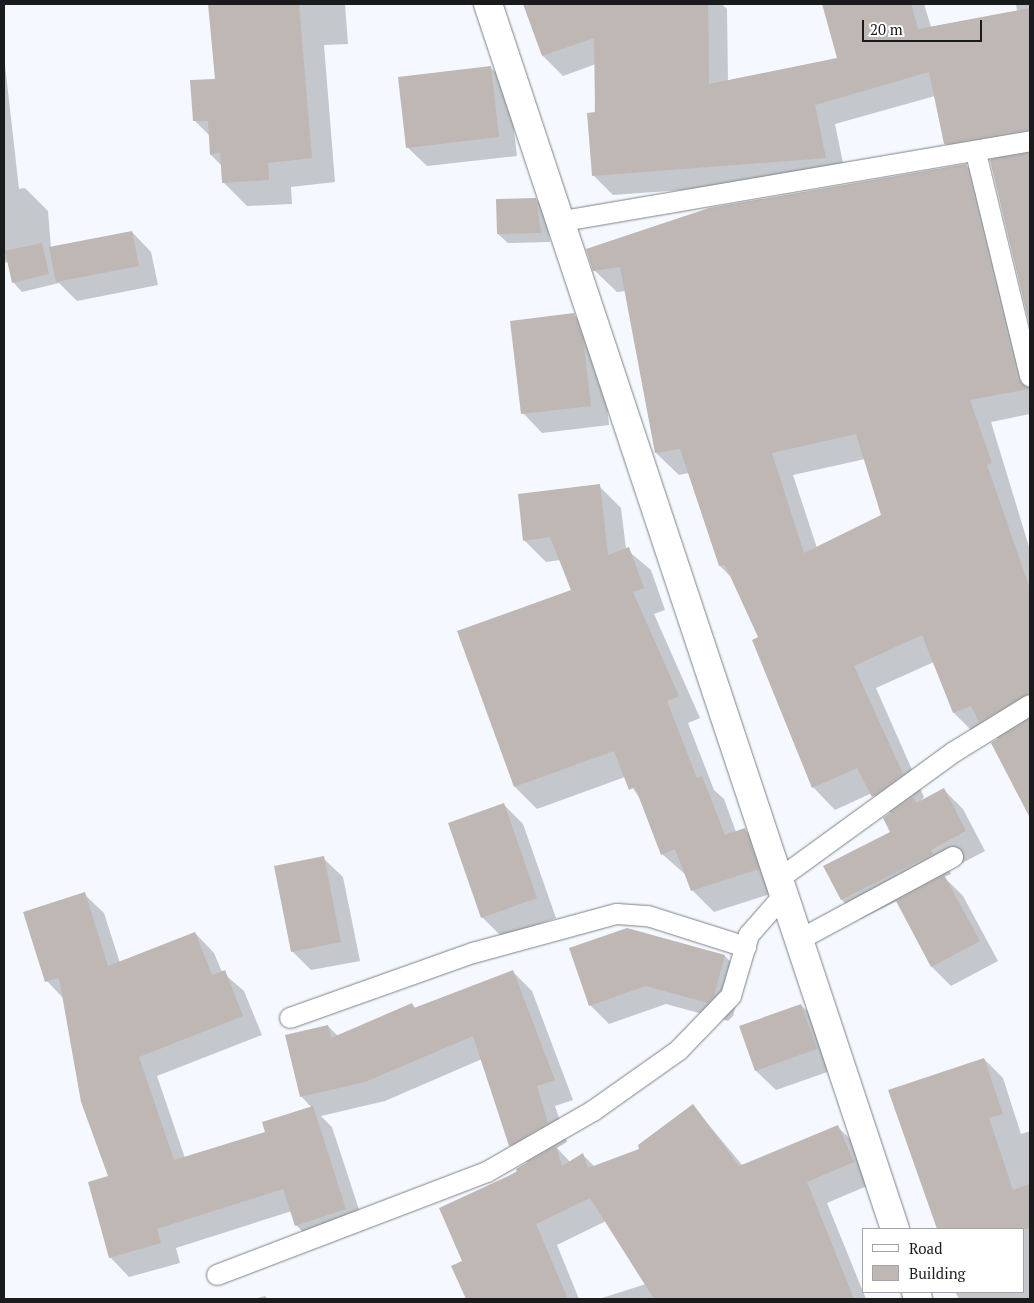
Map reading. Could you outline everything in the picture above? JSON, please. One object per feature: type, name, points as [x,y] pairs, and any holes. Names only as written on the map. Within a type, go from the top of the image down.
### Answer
[{"type":"street","points":[[488,4],[558,222],[895,1228]]},
{"type":"lane","points":[[558,222],[976,153],[1030,141]]},
{"type":"lane","points":[[976,153],[1030,377]]},
{"type":"lane","points":[[217,1276],[487,1172],[593,1111],[680,1050],[731,996],[749,935],[781,887],[954,752],[1030,705]]},
{"type":"lane","points":[[799,940],[953,857]]},
{"type":"lane","points":[[290,1018],[473,953],[617,914],[648,916],[746,946]]},
{"type":"building","points":[[208,4],[299,4],[312,158],[268,163],[269,180],[222,183],[220,152],[210,155],[208,121],[193,121],[190,80],[215,79]]},
{"type":"building","points":[[523,4],[708,4],[709,84],[837,58],[822,4],[911,4],[918,29],[1030,8],[1030,129],[944,144],[929,72],[815,105],[826,158],[592,176],[587,113],[595,112],[594,38],[542,56]]},
{"type":"building","points":[[491,66],[499,137],[406,148],[398,77]]},
{"type":"building","points":[[1030,153],[1030,327],[990,160]]},
{"type":"building","points":[[966,164],[1018,380],[1029,389],[970,400],[992,463],[987,465],[1030,589],[1030,693],[979,722],[971,706],[953,713],[922,635],[854,666],[903,774],[872,797],[857,768],[812,788],[752,640],[758,637],[725,565],[719,566],[680,449],[655,453],[620,267],[593,271],[586,249],[709,208]],"holes":[[[856,434],[881,515],[804,553],[772,453]]]},
{"type":"building","points":[[536,198],[541,233],[497,234],[496,199]]},
{"type":"building","points":[[132,231],[139,266],[56,282],[49,247]]},
{"type":"building","points":[[42,243],[49,274],[12,283],[5,251]]},
{"type":"building","points":[[574,313],[583,339],[591,406],[521,414],[510,321]]},
{"type":"building","points":[[600,484],[608,555],[629,547],[644,588],[633,592],[679,696],[667,701],[697,778],[702,776],[725,835],[745,828],[759,869],[691,891],[675,849],[661,855],[635,787],[629,790],[614,751],[514,787],[457,631],[571,590],[550,537],[523,541],[518,494]]},
{"type":"building","points":[[1030,719],[1030,818],[991,743]]},
{"type":"building","points":[[944,788],[966,831],[931,850],[933,854],[841,900],[823,866],[890,832],[883,818],[913,797],[916,803]]},
{"type":"building","points":[[504,803],[537,898],[481,918],[448,823]]},
{"type":"building","points":[[324,856],[341,942],[291,952],[274,866]]},
{"type":"building","points":[[944,875],[980,941],[931,967],[896,901]]},
{"type":"building","points":[[85,892],[108,966],[195,932],[212,975],[225,970],[243,1016],[139,1057],[174,1160],[265,1132],[262,1122],[313,1106],[346,1209],[295,1226],[283,1189],[157,1229],[161,1243],[109,1258],[88,1182],[108,1176],[81,1102],[59,978],[45,982],[23,912]]},
{"type":"building","points":[[627,928],[725,955],[714,996],[708,1003],[646,986],[589,1006],[569,948]]},
{"type":"building","points":[[513,970],[555,1080],[537,1086],[548,1123],[509,1146],[473,1036],[365,1082],[300,1097],[285,1035],[328,1025],[331,1038],[412,1003],[414,1008]]},
{"type":"building","points":[[801,1004],[817,1049],[755,1071],[739,1026]]},
{"type":"building","points":[[984,1058],[1003,1114],[989,1118],[1013,1190],[1030,1184],[1030,1229],[937,1228],[888,1090]]},
{"type":"building","points":[[693,1104],[739,1166],[838,1125],[854,1162],[807,1182],[854,1299],[654,1299],[590,1198],[536,1224],[568,1299],[466,1299],[451,1266],[462,1261],[439,1208],[517,1172],[516,1169],[556,1146],[562,1166],[583,1153],[588,1168],[639,1149],[638,1145]]}]
